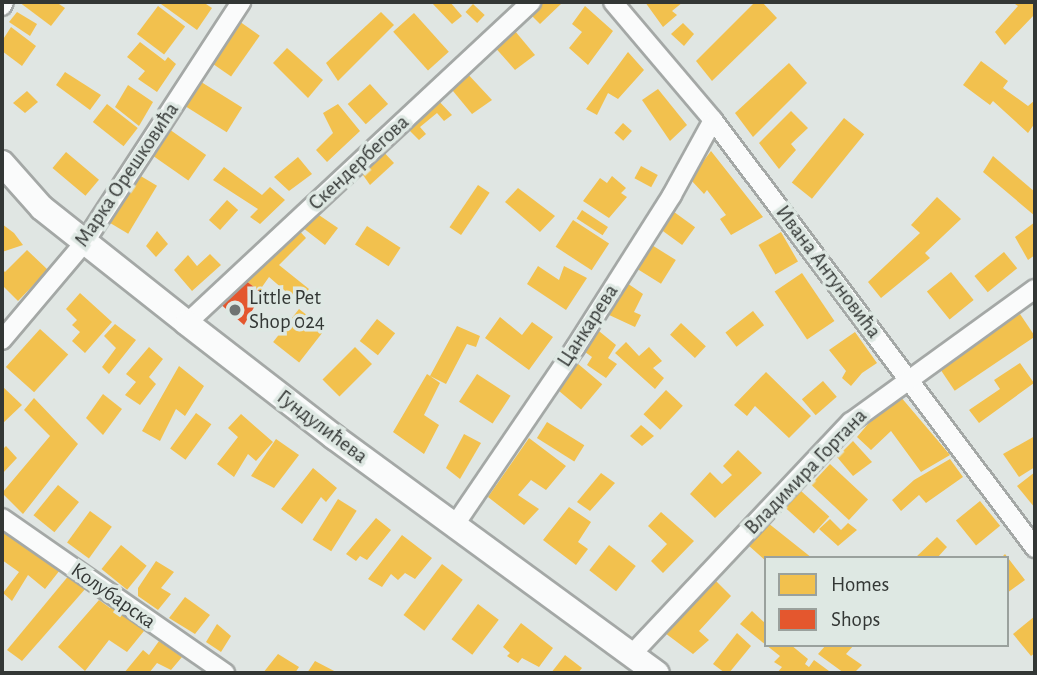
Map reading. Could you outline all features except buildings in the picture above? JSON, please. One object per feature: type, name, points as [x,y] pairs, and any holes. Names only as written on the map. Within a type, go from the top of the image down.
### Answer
[{"type":"street","name":"Марка Орешковића","points":[[2,340],[85,243],[242,2]]},
{"type":"street","name":"Скендербегова","points":[[187,323],[531,2]]},
{"type":"street","name":"Ивана Антуновића","points":[[613,2],[713,120],[1035,548]]},
{"type":"street","name":"Цанкарева","points":[[454,526],[575,348],[672,195],[713,120]]},
{"type":"street","name":"Гундулићева","points":[[2,163],[42,208],[187,323],[454,526],[657,673]]},
{"type":"street","name":"Владимира Гортана","points":[[632,654],[851,422],[1035,289]]},
{"type":"street","name":"Колубарска","points":[[2,518],[225,673]]},
{"type":"place","name":"Little Pet Shop 024","points":[[235,310]]}]
